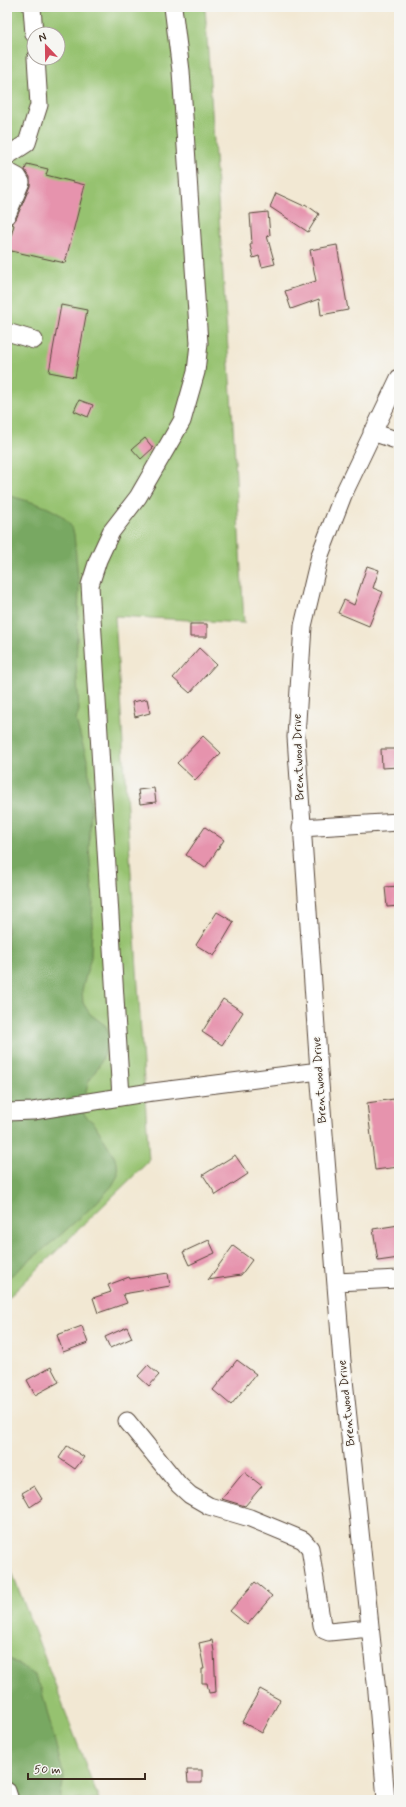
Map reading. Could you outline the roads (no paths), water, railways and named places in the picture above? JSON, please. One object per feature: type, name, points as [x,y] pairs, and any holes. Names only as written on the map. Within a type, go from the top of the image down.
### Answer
[{"type":"street","points":[[32,7],[33,26]]},
{"type":"street","points":[[121,1097],[90,585],[98,560],[111,532],[138,497],[182,421],[196,372],[199,343],[181,71],[173,7]]},
{"type":"street","points":[[7,156],[27,143],[39,105],[37,66]]},
{"type":"street","points":[[7,171],[18,177],[21,182],[7,215]]},
{"type":"street","points":[[7,332],[34,340]]},
{"type":"street","name":"Brentwood Drive","points":[[386,1800],[370,1628],[342,1362],[318,1071],[296,737],[303,626],[320,555],[343,495],[399,378]]},
{"type":"street","points":[[372,432],[399,441]]},
{"type":"street","points":[[301,828],[399,822]]},
{"type":"street","points":[[7,1112],[34,1111],[121,1097],[318,1071]]},
{"type":"street","points":[[336,1282],[399,1279]]},
{"type":"street","points":[[127,1421],[179,1485],[190,1495],[209,1506],[250,1518],[302,1540],[310,1548],[324,1630],[329,1632],[370,1628]]},
{"type":"street","points":[[7,1791],[10,1800]]}]
